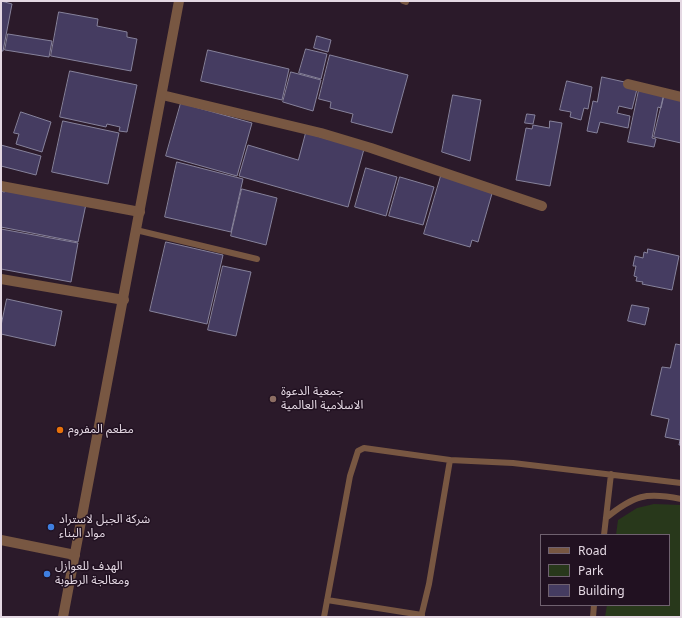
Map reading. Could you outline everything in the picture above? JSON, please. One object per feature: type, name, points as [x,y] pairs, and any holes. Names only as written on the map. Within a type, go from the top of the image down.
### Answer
[{"type":"street","points":[[63,617],[124,300],[179,1]]},
{"type":"street","points":[[628,84],[681,97]]},
{"type":"street","points":[[162,94],[321,133],[371,148],[542,206]]},
{"type":"street","points":[[1,186],[140,212]]},
{"type":"street","points":[[1,280],[124,300]]},
{"type":"street","points":[[1,540],[75,555]]},
{"type":"lane","points":[[136,230],[257,259]]},
{"type":"lane","points":[[324,617],[350,476],[355,456],[358,451],[364,448],[450,460],[513,463],[681,482]]},
{"type":"lane","points":[[327,600],[422,616],[429,584],[450,460]]},
{"type":"lane","points":[[604,534],[611,474]]},
{"type":"lane","points":[[606,518],[628,502],[642,496],[681,499]]},
{"type":"lane","points":[[593,617],[594,606]]},
{"type":"green space","points":[[654,504],[681,505],[681,617],[605,617],[607,606],[670,606],[670,534],[616,534],[618,520],[637,508]]},
{"type":"building","points":[[1,1],[12,4],[3,51],[1,51]]},
{"type":"building","points":[[59,12],[98,19],[97,26],[127,32],[127,37],[137,39],[131,71],[51,56]]},
{"type":"building","points":[[8,34],[52,41],[49,57],[5,50]]},
{"type":"building","points":[[317,36],[331,40],[328,52],[314,48]]},
{"type":"building","points":[[306,49],[327,54],[321,79],[299,73]]},
{"type":"building","points":[[208,50],[289,69],[282,100],[201,81]]},
{"type":"building","points":[[330,55],[408,75],[392,133],[351,122],[353,114],[330,108],[331,102],[319,99]]},
{"type":"building","points":[[70,71],[137,85],[127,132],[119,131],[120,127],[107,124],[106,127],[60,117]]},
{"type":"building","points":[[291,72],[321,80],[313,111],[283,102]]},
{"type":"building","points":[[602,77],[638,85],[632,109],[619,106],[617,113],[630,116],[628,128],[600,122],[597,133],[587,131],[593,101],[597,102]]},
{"type":"building","points":[[567,81],[592,87],[588,109],[584,108],[581,120],[570,117],[571,112],[560,110]]},
{"type":"building","points":[[639,90],[664,95],[661,108],[658,107],[652,138],[656,139],[654,147],[628,142]]},
{"type":"building","points":[[665,91],[681,94],[681,143],[654,137]]},
{"type":"building","points":[[453,95],[481,100],[470,161],[442,152]]},
{"type":"building","points":[[181,103],[252,123],[237,176],[166,156]]},
{"type":"building","points":[[21,112],[51,122],[42,152],[16,144],[19,134],[14,133]]},
{"type":"building","points":[[527,114],[535,115],[533,124],[525,123]]},
{"type":"building","points":[[63,121],[119,133],[108,184],[52,172]]},
{"type":"building","points":[[550,121],[562,123],[550,186],[516,180],[526,128],[532,129],[533,125],[549,128]]},
{"type":"building","points":[[306,133],[364,149],[348,207],[239,176],[248,145],[298,160]]},
{"type":"building","points":[[1,145],[41,156],[36,175],[1,166]]},
{"type":"building","points":[[177,162],[243,179],[231,232],[165,217]]},
{"type":"building","points":[[366,168],[397,177],[386,216],[355,207]]},
{"type":"building","points":[[441,176],[493,190],[478,242],[472,240],[470,247],[424,234]]},
{"type":"building","points":[[400,177],[434,187],[423,225],[389,216]]},
{"type":"building","points":[[4,188],[86,204],[78,242],[1,227],[1,191],[4,192]]},
{"type":"building","points":[[242,189],[277,198],[266,245],[231,236]]},
{"type":"building","points":[[1,229],[78,243],[71,282],[1,269]]},
{"type":"building","points":[[166,242],[223,255],[207,324],[150,311]]},
{"type":"building","points":[[648,249],[679,256],[672,290],[642,284],[643,282],[636,281],[637,277],[634,276],[636,266],[633,266],[635,256],[643,258],[644,252],[647,253]]},
{"type":"building","points":[[223,266],[251,272],[236,336],[208,330]]},
{"type":"building","points":[[7,299],[62,311],[55,346],[1,334],[1,326]]},
{"type":"building","points":[[632,305],[649,308],[645,325],[628,321]]},
{"type":"building","points":[[676,344],[681,345],[681,445],[679,445],[680,440],[665,437],[669,419],[651,415],[662,367],[670,368]]},
{"type":"place","name":"جمعية الدعوة الاسلامية العالمية","points":[[273,399]]},
{"type":"place","name":"مطعم المفروم","points":[[60,430]]},
{"type":"place","name":"شركة الجبل لاستراد مواد البناء","points":[[51,527]]},
{"type":"place","name":"الهدف للعوازل ومعالجة الرطوبة","points":[[47,574]]}]
